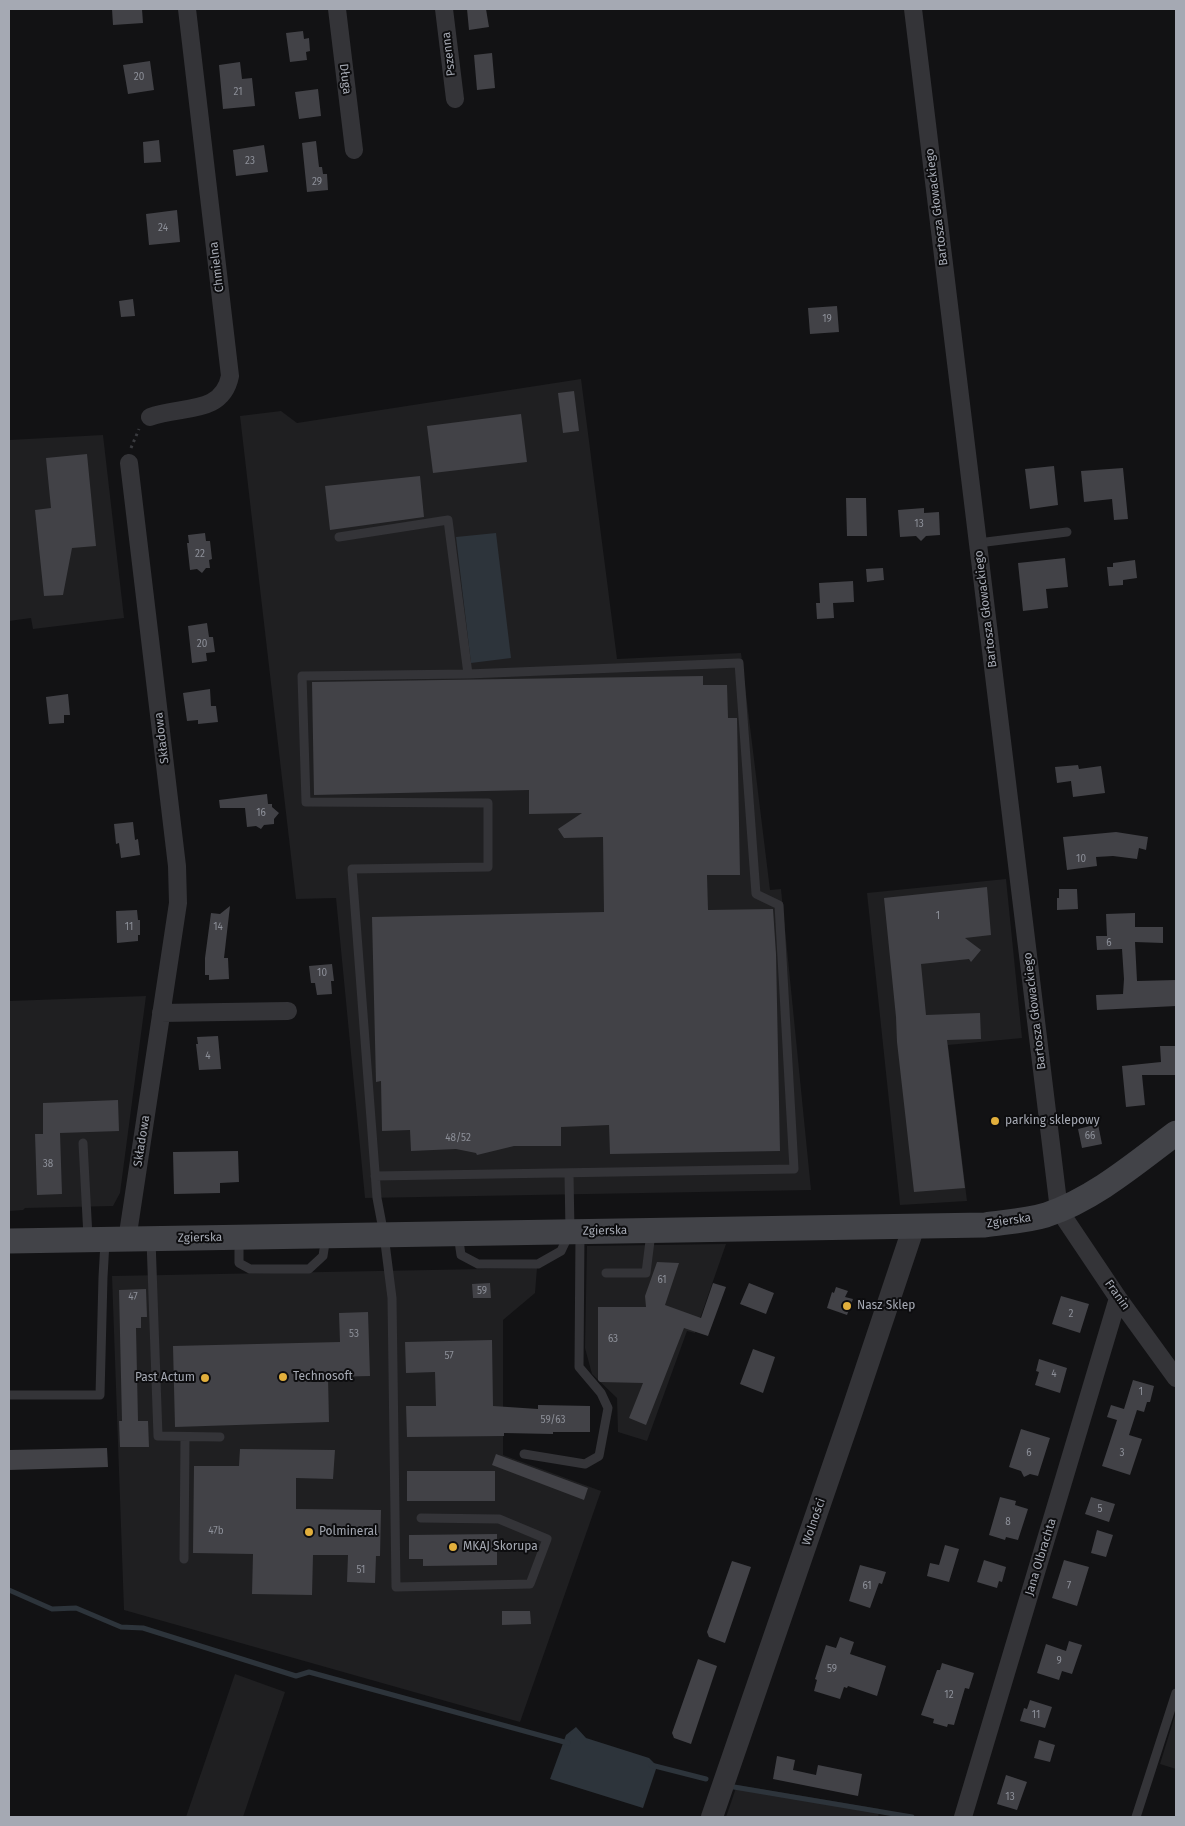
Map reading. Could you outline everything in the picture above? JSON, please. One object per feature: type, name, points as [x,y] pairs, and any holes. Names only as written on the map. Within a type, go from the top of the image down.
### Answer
[{"type":"main road","name":"Zgierska","points":[[9,1241],[985,1225],[1013,1222],[1044,1215],[1078,1201],[1109,1182],[1176,1134]]},
{"type":"street","name":"Chmielna","points":[[150,416],[170,410],[204,406],[215,402],[226,390],[230,376],[187,9]]},
{"type":"street","name":"Długa","points":[[337,9],[354,150]]},
{"type":"street","name":"Pszenna","points":[[444,9],[455,100]]},
{"type":"street","name":"Bartosza Głowackiego","points":[[913,9],[1059,1210]]},
{"type":"street","name":"Składowa","points":[[118,1240],[161,1013],[178,903],[177,866],[129,463]]},
{"type":"street","points":[[161,1013],[288,1011]]},
{"type":"street","name":"Franin","points":[[1059,1210],[1118,1298],[1176,1378]]},
{"type":"street","name":"Wolności","points":[[712,1817],[914,1226]]},
{"type":"street","name":"Jana Olbrachta","points":[[963,1817],[1118,1298]]},
{"type":"lane","points":[[339,537],[448,520],[468,674]]},
{"type":"lane","points":[[978,543],[1067,532]]},
{"type":"lane","points":[[375,1176],[794,1169],[780,905],[756,894],[739,663],[468,674],[302,676],[306,802],[488,803],[488,867],[352,870],[375,1176],[377,1198],[392,1298],[396,1587],[530,1584],[547,1539],[500,1519],[421,1518]]},
{"type":"lane","points":[[83,1143],[118,1240],[158,1436],[220,1437]]},
{"type":"lane","points":[[524,1454],[585,1464],[599,1456],[608,1408],[601,1393],[579,1367],[575,1232],[570,1173]]},
{"type":"lane","points":[[606,1273],[646,1273],[652,1230]]},
{"type":"lane","points":[[9,1395],[100,1395],[103,1277],[118,1240]]},
{"type":"lane","points":[[184,1559],[185,1436]]},
{"type":"lane","points":[[1136,1817],[1176,1693]]},
{"type":"path","points":[[129,463],[130,451],[136,433],[150,416]]},
{"type":"shaded area","points":[[581,379],[617,659],[741,653],[770,890],[781,889],[811,1190],[365,1198],[336,898],[296,899],[240,416],[281,411],[297,423]]},
{"type":"shaded area","points":[[103,435],[124,618],[33,629],[31,618],[9,621],[9,440]]},
{"type":"shaded area","points":[[496,533],[511,658],[471,663],[456,537]]},
{"type":"shaded area","points":[[1006,879],[1022,1038],[948,1045],[967,1201],[900,1205],[867,893]]},
{"type":"shaded area","points":[[146,996],[120,1193],[113,1206],[25,1208],[23,1210],[9,1211],[9,1001]]},
{"type":"shaded area","points":[[726,1244],[695,1333],[687,1331],[647,1441],[618,1432],[617,1398],[592,1374],[585,1348],[587,1246]]},
{"type":"shaded area","points":[[537,1268],[535,1293],[503,1320],[503,1455],[601,1491],[520,1722],[124,1610],[112,1276]]},
{"type":"shaded area","points":[[235,1674],[285,1692],[243,1817],[186,1817]]},
{"type":"shaded area","points":[[1176,1712],[1176,1769],[1160,1764]]},
{"type":"shaded area","points":[[576,1727],[586,1738],[649,1758],[657,1766],[643,1808],[550,1779],[566,1735]]},
{"type":"shaded area","points":[[737,1785],[880,1809],[878,1817],[726,1817]]},
{"type":"building","points":[[112,9],[142,9],[143,23],[113,25]]},
{"type":"building","points":[[467,9],[486,9],[489,27],[469,30]]},
{"type":"building","points":[[303,31],[304,39],[309,38],[310,51],[306,52],[307,60],[290,62],[286,33]]},
{"type":"building","points":[[492,53],[495,88],[477,90],[474,55]]},
{"type":"building","points":[[150,61],[154,90],[128,94],[123,65]]},
{"type":"building","points":[[240,62],[242,79],[252,78],[255,106],[223,109],[219,65]]},
{"type":"building","points":[[318,89],[321,116],[299,119],[295,92]]},
{"type":"building","points":[[159,140],[161,162],[144,163],[143,142]]},
{"type":"building","points":[[316,141],[319,167],[322,167],[323,174],[327,174],[328,190],[307,192],[302,143]]},
{"type":"building","points":[[264,145],[268,172],[236,176],[233,150]]},
{"type":"building","points":[[177,210],[180,242],[149,245],[146,214]]},
{"type":"building","points":[[133,299],[135,316],[121,317],[119,301]]},
{"type":"building","points":[[837,306],[839,332],[810,334],[808,308]]},
{"type":"building","points":[[574,391],[579,431],[563,433],[558,393]]},
{"type":"building","points":[[521,414],[527,462],[433,473],[427,426]]},
{"type":"building","points":[[87,454],[96,546],[72,548],[63,595],[44,596],[35,510],[51,508],[46,458]]},
{"type":"building","points":[[1054,466],[1058,505],[1030,509],[1025,469]]},
{"type":"building","points":[[1123,468],[1128,519],[1114,520],[1112,499],[1084,502],[1081,471]]},
{"type":"building","points":[[420,476],[424,517],[330,530],[325,486]]},
{"type":"building","points":[[846,498],[866,498],[867,536],[847,536]]},
{"type":"building","points":[[924,508],[924,513],[939,512],[940,535],[926,536],[921,541],[916,536],[900,537],[898,510]]},
{"type":"building","points":[[205,533],[206,541],[210,541],[212,559],[209,560],[210,568],[206,568],[202,573],[197,569],[190,570],[187,543],[189,543],[188,535]]},
{"type":"building","points":[[1065,558],[1068,587],[1046,589],[1048,608],[1023,611],[1018,563]]},
{"type":"building","points":[[1135,560],[1137,578],[1123,580],[1123,585],[1109,586],[1107,567],[1113,567],[1113,563]]},
{"type":"building","points":[[883,568],[884,580],[867,582],[866,569]]},
{"type":"building","points":[[853,581],[854,602],[833,603],[834,618],[817,619],[816,603],[820,603],[819,583]]},
{"type":"building","points":[[207,623],[209,637],[213,637],[215,652],[206,653],[207,661],[192,663],[188,626]]},
{"type":"building","points":[[703,676],[703,685],[727,685],[728,718],[737,718],[740,875],[707,875],[708,910],[773,909],[776,954],[780,1151],[610,1154],[609,1125],[561,1127],[561,1146],[514,1146],[477,1155],[476,1153],[456,1149],[411,1151],[410,1130],[382,1131],[381,1081],[376,1082],[372,917],[604,912],[603,837],[564,838],[558,829],[582,813],[529,814],[529,790],[314,795],[312,682]]},
{"type":"building","points":[[210,689],[211,706],[216,706],[218,722],[198,724],[198,720],[187,721],[183,693]]},
{"type":"building","points":[[68,694],[70,715],[64,715],[64,723],[49,724],[46,697]]},
{"type":"building","points":[[1078,765],[1079,769],[1101,766],[1105,793],[1073,797],[1071,781],[1057,783],[1055,767]]},
{"type":"building","points":[[267,794],[268,804],[272,804],[272,807],[279,813],[274,819],[274,824],[264,825],[261,829],[256,826],[247,827],[245,808],[220,808],[219,800]]},
{"type":"building","points":[[133,822],[135,840],[138,839],[140,855],[121,858],[119,843],[116,844],[114,824]]},
{"type":"building","points":[[1116,832],[1148,837],[1146,850],[1139,848],[1137,859],[1113,856],[1096,857],[1097,866],[1067,870],[1063,837]]},
{"type":"building","points":[[987,887],[991,935],[965,938],[981,950],[971,962],[969,959],[921,964],[926,1015],[980,1013],[981,1039],[947,1040],[965,1188],[914,1192],[897,1042],[884,898]]},
{"type":"building","points":[[1059,889],[1077,889],[1078,909],[1057,910]]},
{"type":"building","points":[[230,906],[224,958],[228,958],[229,979],[209,980],[209,975],[205,975],[205,958],[211,913],[220,914]]},
{"type":"building","points":[[137,910],[138,920],[140,920],[138,941],[117,943],[116,911]]},
{"type":"building","points":[[1135,913],[1135,927],[1163,927],[1163,943],[1135,942],[1137,981],[1176,980],[1176,1006],[1097,1010],[1096,995],[1123,994],[1124,979],[1122,949],[1097,950],[1096,936],[1107,936],[1106,914]]},
{"type":"building","points":[[332,964],[334,981],[331,981],[332,994],[317,995],[315,983],[311,983],[309,966]]},
{"type":"building","points":[[218,1036],[221,1069],[199,1070],[197,1037]]},
{"type":"building","points":[[1160,1046],[1176,1046],[1176,1075],[1142,1075],[1145,1105],[1126,1107],[1122,1066],[1161,1062]]},
{"type":"building","points":[[118,1100],[119,1131],[60,1133],[62,1194],[37,1195],[35,1134],[43,1134],[43,1103]]},
{"type":"building","points":[[1098,1124],[1102,1144],[1082,1148],[1078,1129]]},
{"type":"building","points":[[238,1151],[239,1182],[220,1183],[220,1193],[174,1194],[173,1152]]},
{"type":"building","points":[[657,1262],[679,1263],[665,1305],[701,1318],[713,1283],[726,1287],[708,1336],[684,1328],[646,1425],[629,1418],[643,1383],[600,1382],[598,1380],[598,1307],[646,1307],[645,1296]]},
{"type":"building","points":[[490,1283],[491,1298],[473,1298],[472,1284]]},
{"type":"building","points":[[749,1283],[774,1293],[766,1314],[740,1304]]},
{"type":"building","points":[[836,1287],[848,1291],[845,1297],[853,1299],[847,1315],[827,1308],[832,1292],[834,1293]]},
{"type":"building","points":[[146,1289],[147,1317],[141,1317],[141,1328],[136,1328],[138,1421],[148,1421],[149,1447],[120,1447],[119,1421],[122,1421],[119,1290]]},
{"type":"building","points":[[1061,1296],[1089,1304],[1080,1333],[1052,1324]]},
{"type":"building","points":[[368,1312],[370,1376],[328,1377],[329,1422],[175,1427],[173,1346],[340,1342],[339,1313]]},
{"type":"building","points":[[492,1340],[493,1406],[538,1409],[538,1405],[590,1406],[590,1432],[553,1432],[553,1434],[504,1433],[504,1436],[407,1437],[406,1406],[436,1406],[435,1372],[406,1373],[405,1342]]},
{"type":"building","points":[[753,1349],[775,1357],[763,1393],[740,1384]]},
{"type":"building","points":[[1039,1359],[1067,1368],[1060,1393],[1035,1385],[1039,1372],[1036,1371]]},
{"type":"building","points":[[1133,1380],[1154,1386],[1150,1402],[1147,1402],[1144,1412],[1137,1410],[1129,1435],[1142,1439],[1130,1475],[1102,1466],[1117,1420],[1107,1417],[1111,1405],[1124,1409]]},
{"type":"building","points":[[1021,1429],[1050,1438],[1038,1476],[1030,1474],[1024,1477],[1021,1471],[1009,1467]]},
{"type":"building","points":[[107,1448],[108,1467],[9,1470],[9,1450]]},
{"type":"building","points":[[240,1449],[335,1450],[333,1479],[296,1478],[296,1509],[381,1510],[380,1556],[376,1556],[375,1583],[347,1582],[348,1555],[313,1555],[312,1595],[252,1594],[253,1554],[193,1553],[194,1466],[239,1466]]},
{"type":"building","points":[[496,1454],[588,1488],[584,1500],[492,1465]]},
{"type":"building","points":[[407,1471],[495,1471],[495,1501],[407,1501]]},
{"type":"building","points":[[1000,1497],[1016,1501],[1015,1505],[1028,1509],[1018,1540],[1006,1537],[1005,1540],[989,1535]]},
{"type":"building","points":[[1091,1497],[1115,1504],[1109,1522],[1085,1514]]},
{"type":"building","points":[[1097,1530],[1113,1535],[1106,1557],[1091,1553]]},
{"type":"building","name":"MKAJ Skorupa","points":[[497,1534],[497,1565],[423,1566],[423,1559],[409,1559],[409,1535]]},
{"type":"building","points":[[945,1545],[959,1549],[949,1582],[927,1576],[930,1563],[939,1565]]},
{"type":"building","points":[[984,1560],[1006,1567],[1002,1582],[999,1581],[997,1588],[977,1582]]},
{"type":"building","points":[[1064,1560],[1089,1567],[1077,1606],[1052,1598]]},
{"type":"building","points":[[732,1561],[751,1567],[725,1643],[709,1637],[707,1632]]},
{"type":"building","points":[[860,1565],[886,1572],[882,1584],[879,1583],[870,1608],[849,1601]]},
{"type":"building","points":[[502,1611],[530,1611],[531,1624],[502,1625]]},
{"type":"building","points":[[840,1637],[854,1642],[850,1654],[886,1666],[877,1696],[848,1686],[847,1688],[844,1687],[840,1699],[814,1691],[817,1680],[815,1679],[826,1645],[836,1648]]},
{"type":"building","points":[[1069,1641],[1082,1645],[1072,1674],[1062,1671],[1059,1680],[1037,1673],[1046,1644],[1066,1651]]},
{"type":"building","points":[[698,1659],[717,1666],[691,1744],[674,1738],[672,1733]]},
{"type":"building","points":[[942,1663],[974,1673],[969,1689],[965,1688],[954,1725],[948,1724],[947,1727],[933,1723],[934,1719],[921,1715],[937,1670],[940,1670]]},
{"type":"building","points":[[1030,1700],[1052,1707],[1045,1728],[1020,1721],[1024,1708],[1027,1709]]},
{"type":"building","points":[[1039,1740],[1055,1745],[1050,1762],[1034,1758]]},
{"type":"building","points":[[777,1756],[795,1760],[793,1770],[816,1775],[818,1765],[862,1774],[858,1796],[773,1779]]},
{"type":"building","points":[[1006,1775],[1027,1782],[1017,1810],[997,1804]]},
{"type":"waterway","points":[[9,1590],[52,1609],[76,1608],[121,1627],[143,1628],[296,1676],[309,1672],[568,1743]]},
{"type":"waterway","points":[[651,1765],[706,1779]]},
{"type":"waterway","points":[[734,1787],[912,1817]]},
{"type":"place","name":"parking sklepowy","points":[[995,1121]]},
{"type":"place","name":"Nasz Sklep","points":[[847,1306]]},
{"type":"place","name":"Technosoft","points":[[283,1377]]},
{"type":"place","name":"Past Actum","points":[[205,1378]]},
{"type":"place","name":"Polmineral","points":[[309,1532]]},
{"type":"place","name":"MKAJ Skorupa","points":[[453,1547]]}]
